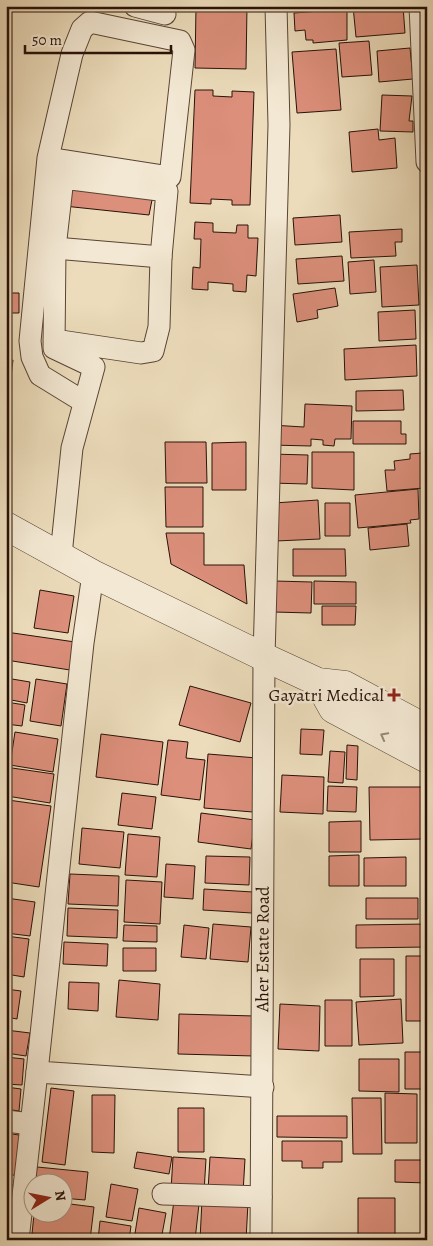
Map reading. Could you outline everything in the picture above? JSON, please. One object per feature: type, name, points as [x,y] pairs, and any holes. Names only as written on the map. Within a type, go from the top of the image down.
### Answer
[{"type":"street","points":[[135,6],[166,14]]},
{"type":"street","name":"Aher Estate Road","points":[[261,1240],[264,657],[279,125],[276,6]]},
{"type":"street","points":[[420,6],[427,162]]},
{"type":"street","points":[[48,158],[170,177],[184,50],[180,42],[98,22],[90,22],[82,29],[72,54],[48,158],[30,341],[32,357],[40,375],[84,402]]},
{"type":"street","points":[[54,340],[141,353],[153,351],[159,327],[161,257],[167,191],[63,178],[55,248],[54,340],[54,348],[94,367],[72,448],[61,555]]},
{"type":"street","points":[[55,248],[161,257]]},
{"type":"street","points":[[6,526],[93,574],[264,657],[318,682],[345,686],[427,729]]},
{"type":"street","points":[[18,1240],[83,643],[93,574]]},
{"type":"street","points":[[318,682],[333,709],[427,759]]},
{"type":"street","points":[[37,1072],[263,1086]]},
{"type":"street","points":[[6,1121],[31,1124]]},
{"type":"street","points":[[163,1194],[261,1197]]},
{"type":"building","points":[[196,6],[247,6],[246,69],[195,68]]},
{"type":"building","points":[[353,6],[403,6],[405,33],[356,37]]},
{"type":"building","points":[[347,9],[347,40],[313,43],[313,40],[306,40],[305,30],[295,31],[294,13]]},
{"type":"building","points":[[369,41],[372,75],[342,77],[339,43]]},
{"type":"building","points":[[410,48],[413,79],[379,82],[377,51]]},
{"type":"building","points":[[336,49],[341,110],[297,113],[292,52]]},
{"type":"building","points":[[195,90],[213,90],[213,96],[232,97],[232,91],[254,92],[250,205],[232,205],[232,200],[211,199],[211,204],[190,203]]},
{"type":"building","points":[[382,95],[412,96],[409,121],[413,121],[413,132],[380,131]]},
{"type":"building","points":[[378,129],[379,140],[395,138],[397,168],[352,172],[349,132]]},
{"type":"building","points":[[64,188],[153,195],[149,215],[64,206]]},
{"type":"building","points":[[6,215],[8,215],[8,236],[6,236]]},
{"type":"building","points":[[340,215],[342,242],[295,245],[293,218]]},
{"type":"building","points":[[195,222],[213,223],[213,232],[236,233],[237,225],[248,225],[248,238],[258,238],[256,276],[247,275],[246,292],[233,291],[233,284],[208,282],[208,290],[192,289],[193,267],[200,268],[201,239],[194,239]]},
{"type":"building","points":[[402,229],[402,242],[395,242],[396,256],[351,258],[349,232]]},
{"type":"building","points":[[342,256],[344,281],[298,284],[296,259]]},
{"type":"building","points":[[374,260],[376,292],[350,294],[348,262]]},
{"type":"building","points":[[417,265],[419,305],[382,307],[380,267]]},
{"type":"building","points":[[335,288],[338,306],[317,310],[318,318],[297,322],[293,294]]},
{"type":"building","points":[[6,293],[19,293],[19,313],[6,313]]},
{"type":"building","points":[[415,310],[416,339],[379,341],[378,312]]},
{"type":"building","points":[[416,345],[417,376],[345,380],[344,349]]},
{"type":"building","points":[[6,360],[13,360],[11,377],[6,377]]},
{"type":"building","points":[[6,380],[10,381],[8,402],[6,402]]},
{"type":"building","points":[[403,390],[404,410],[356,411],[356,391]]},
{"type":"building","points":[[305,404],[352,406],[351,439],[335,439],[334,446],[323,445],[323,440],[311,439],[311,446],[270,445],[271,425],[304,427]]},
{"type":"building","points":[[353,421],[401,421],[401,434],[406,434],[406,444],[353,444]]},
{"type":"building","points":[[165,442],[206,442],[207,483],[166,483]]},
{"type":"building","points":[[246,442],[246,490],[212,490],[212,443]]},
{"type":"building","points":[[312,452],[354,452],[354,490],[312,488]]},
{"type":"building","points":[[422,453],[424,488],[387,491],[385,470],[395,470],[394,461],[410,459],[410,454]]},
{"type":"building","points":[[271,454],[308,455],[307,484],[270,483]]},
{"type":"building","points":[[165,487],[203,487],[203,527],[166,527]]},
{"type":"building","points":[[418,489],[419,519],[410,520],[411,523],[358,528],[355,495]]},
{"type":"building","points":[[318,500],[320,539],[276,541],[274,503]]},
{"type":"building","points":[[325,503],[350,503],[350,536],[325,536]]},
{"type":"building","points":[[407,524],[409,546],[370,550],[368,528]]},
{"type":"building","points":[[166,533],[204,533],[204,565],[244,565],[247,604],[171,564]]},
{"type":"building","points":[[293,549],[345,549],[346,576],[293,576]]},
{"type":"building","points":[[275,581],[312,582],[311,613],[274,612]]},
{"type":"building","points":[[314,581],[356,582],[356,604],[314,604]]},
{"type":"building","points":[[40,590],[74,596],[68,633],[34,628]]},
{"type":"building","points":[[322,606],[356,606],[355,625],[322,625]]},
{"type":"building","points":[[6,632],[75,642],[70,670],[6,660]]},
{"type":"building","points":[[6,678],[30,682],[27,703],[6,699]]},
{"type":"building","points":[[36,679],[67,684],[61,726],[30,721]]},
{"type":"building","points":[[190,686],[251,703],[240,742],[179,725]]},
{"type":"building","points":[[6,702],[25,705],[22,726],[6,724]]},
{"type":"building","points":[[6,726],[11,727],[6,759]]},
{"type":"building","points":[[301,729],[324,730],[322,755],[300,754]]},
{"type":"building","points":[[15,732],[58,739],[53,772],[10,765]]},
{"type":"building","points":[[101,734],[163,742],[158,785],[96,777]]},
{"type":"building","points":[[168,740],[188,742],[186,758],[205,760],[200,800],[161,795]]},
{"type":"building","points":[[347,745],[358,746],[357,780],[346,779]]},
{"type":"building","points":[[330,751],[345,752],[343,783],[328,782]]},
{"type":"building","points":[[208,754],[257,758],[253,812],[204,808]]},
{"type":"building","points":[[12,768],[54,774],[50,803],[7,796]]},
{"type":"building","points":[[282,775],[324,777],[323,814],[280,812]]},
{"type":"building","points":[[328,786],[357,787],[356,812],[327,811]]},
{"type":"building","points":[[369,787],[423,787],[424,839],[370,840]]},
{"type":"building","points":[[122,793],[156,797],[152,829],[118,825]]},
{"type":"building","points":[[8,800],[51,806],[39,887],[6,882]]},
{"type":"building","points":[[201,813],[255,820],[251,849],[198,842]]},
{"type":"building","points":[[361,821],[361,852],[329,852],[329,822]]},
{"type":"building","points":[[82,828],[124,832],[120,868],[79,864]]},
{"type":"building","points":[[128,834],[160,837],[157,877],[125,875]]},
{"type":"building","points":[[359,855],[359,886],[329,886],[329,856]]},
{"type":"building","points":[[206,856],[250,857],[249,885],[205,883]]},
{"type":"building","points":[[406,857],[406,886],[364,886],[364,858]]},
{"type":"building","points":[[166,864],[195,866],[193,899],[164,897]]},
{"type":"building","points":[[70,874],[119,876],[118,906],[68,904]]},
{"type":"building","points":[[126,880],[162,882],[160,924],[124,922]]},
{"type":"building","points":[[204,889],[253,892],[252,913],[203,910]]},
{"type":"building","points":[[6,898],[35,902],[30,936],[6,933]]},
{"type":"building","points":[[366,898],[418,898],[418,919],[366,919]]},
{"type":"building","points":[[68,908],[118,910],[117,938],[67,936]]},
{"type":"building","points":[[213,924],[251,927],[248,962],[210,959]]},
{"type":"building","points":[[427,924],[427,947],[356,948],[356,925]]},
{"type":"building","points":[[124,925],[157,926],[157,942],[123,941]]},
{"type":"building","points":[[184,925],[209,928],[206,959],[181,957]]},
{"type":"building","points":[[6,936],[29,939],[24,977],[6,974]]},
{"type":"building","points":[[64,942],[108,944],[107,966],[63,964]]},
{"type":"building","points":[[123,948],[156,948],[156,971],[123,971]]},
{"type":"building","points":[[406,956],[427,956],[427,1021],[406,1021]]},
{"type":"building","points":[[360,959],[394,959],[394,996],[360,997]]},
{"type":"building","points":[[119,980],[160,984],[158,1020],[116,1017]]},
{"type":"building","points":[[69,982],[99,983],[98,1011],[68,1009]]},
{"type":"building","points":[[6,989],[21,991],[17,1019],[6,1017]]},
{"type":"building","points":[[401,999],[403,1043],[359,1045],[356,1002]]},
{"type":"building","points":[[325,1000],[352,1000],[352,1046],[325,1046]]},
{"type":"building","points":[[280,1004],[320,1006],[319,1051],[278,1049]]},
{"type":"building","points":[[179,1014],[255,1016],[254,1056],[178,1054]]},
{"type":"building","points":[[6,1030],[30,1033],[26,1056],[6,1053]]},
{"type":"building","points":[[405,1052],[427,1052],[427,1089],[405,1089]]},
{"type":"building","points":[[6,1057],[24,1059],[22,1085],[6,1084]]},
{"type":"building","points":[[359,1059],[399,1059],[399,1092],[359,1091]]},
{"type":"building","points":[[6,1087],[21,1089],[19,1111],[6,1109]]},
{"type":"building","points":[[51,1088],[74,1091],[65,1165],[42,1162]]},
{"type":"building","points":[[385,1093],[417,1094],[417,1143],[385,1143]]},
{"type":"building","points":[[92,1095],[115,1095],[114,1153],[92,1152]]},
{"type":"building","points":[[352,1098],[381,1098],[382,1154],[353,1154]]},
{"type":"building","points":[[178,1108],[204,1108],[204,1152],[178,1152]]},
{"type":"building","points":[[277,1116],[347,1116],[347,1138],[277,1137]]},
{"type":"building","points":[[6,1133],[25,1136],[20,1176],[6,1174]]},
{"type":"building","points":[[282,1141],[342,1141],[342,1162],[323,1162],[323,1168],[302,1168],[302,1161],[282,1161]]},
{"type":"building","points":[[137,1152],[172,1157],[169,1174],[134,1168]]},
{"type":"building","points":[[173,1157],[206,1159],[204,1192],[171,1190]]},
{"type":"building","points":[[210,1157],[245,1159],[243,1193],[208,1191]]},
{"type":"building","points":[[395,1160],[427,1160],[427,1183],[395,1182]]},
{"type":"building","points":[[37,1167],[88,1172],[85,1200],[72,1199],[72,1174],[36,1174]]},
{"type":"building","points":[[6,1184],[19,1186],[13,1232],[6,1231]]},
{"type":"building","points":[[111,1184],[138,1189],[132,1221],[106,1217]]},
{"type":"building","points":[[358,1198],[395,1198],[395,1240],[358,1240]]},
{"type":"building","points":[[174,1200],[199,1204],[195,1240],[169,1240]]},
{"type":"building","points":[[202,1200],[248,1203],[246,1240],[200,1240]]},
{"type":"building","points":[[72,1204],[94,1207],[90,1240],[32,1234],[33,1224],[72,1224]]},
{"type":"building","points":[[139,1208],[166,1213],[161,1240],[134,1240]]},
{"type":"building","points":[[100,1221],[131,1226],[129,1240],[98,1240]]},
{"type":"place","name":"Gayatri Medical","points":[[394,695]]}]
